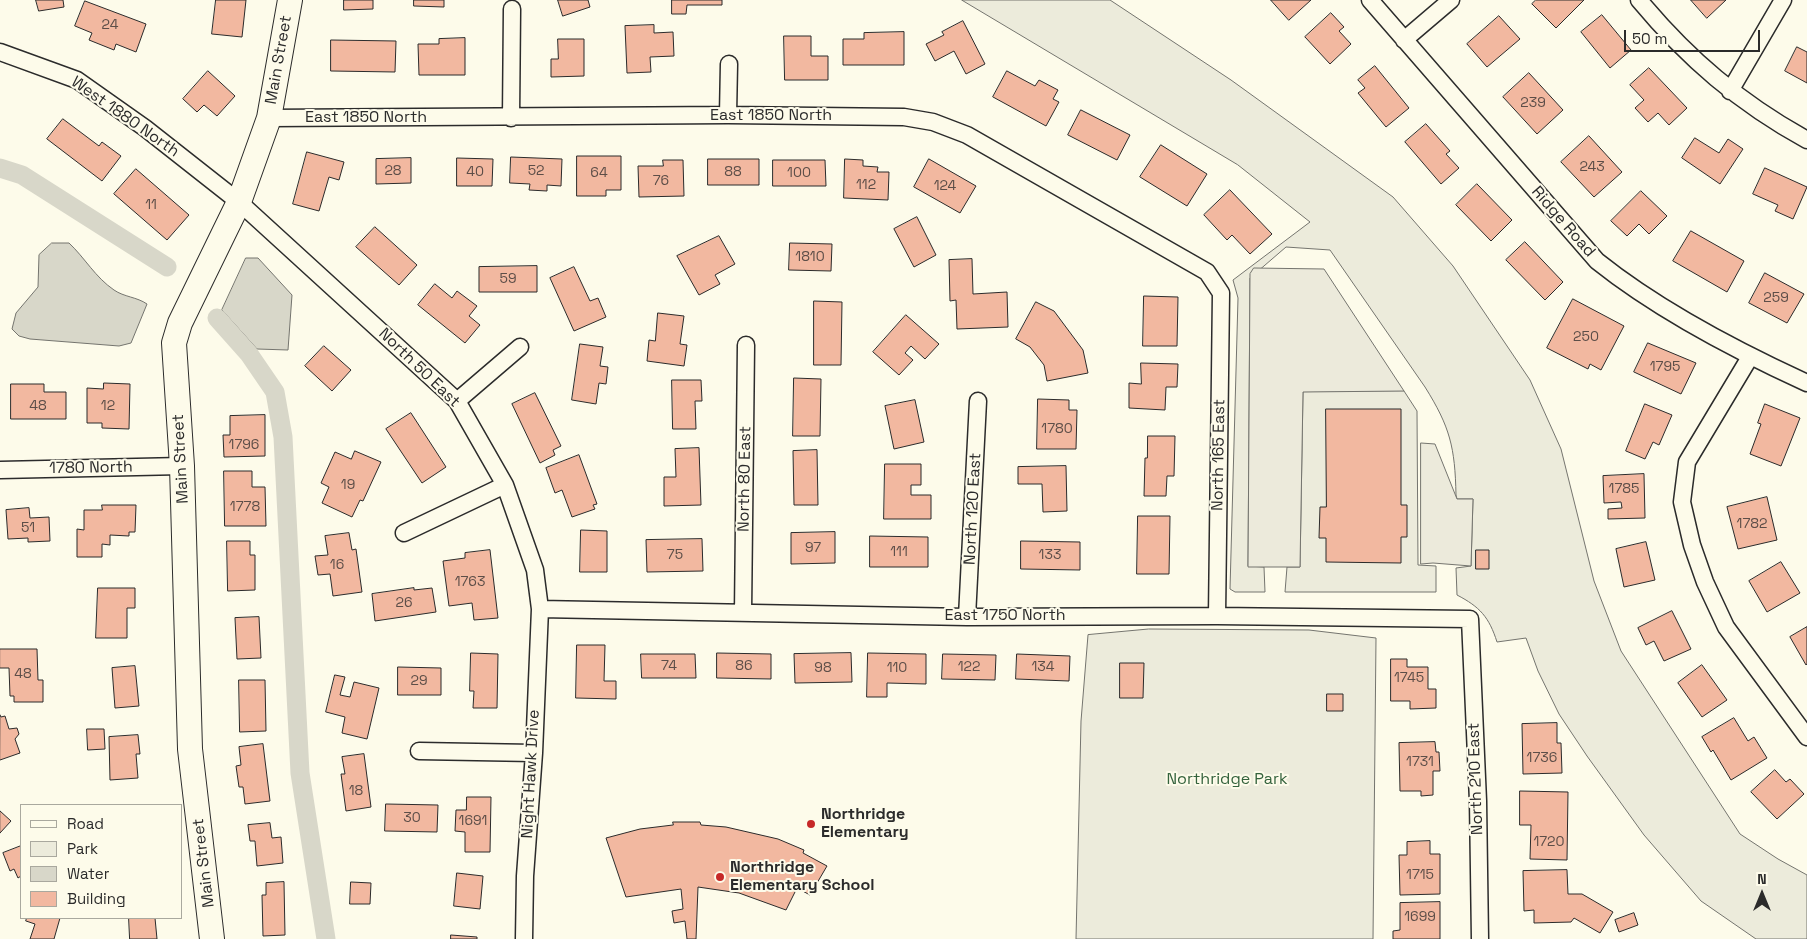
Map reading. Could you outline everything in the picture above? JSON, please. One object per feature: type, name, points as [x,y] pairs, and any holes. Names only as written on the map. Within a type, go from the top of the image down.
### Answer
[{"type":"street","name":"Main Street","points":[[212,939],[190,750],[182,466],[174,344],[180,323],[238,202],[269,118],[290,0]]},
{"type":"street","name":"Ridge Road","points":[[1370,0],[1597,260],[1623,282],[1750,357],[1807,383]]},
{"type":"street","points":[[1404,40],[1452,0]]},
{"type":"street","points":[[1639,0],[1697,64],[1730,91],[1807,140]]},
{"type":"street","points":[[1730,91],[1784,0]]},
{"type":"street","points":[[511,118],[512,9]]},
{"type":"street","name":"West 1880 North","points":[[0,52],[78,80],[145,128],[238,202]]},
{"type":"street","points":[[728,115],[729,64]]},
{"type":"street","name":"East 1850 North","points":[[269,118],[511,118],[728,115],[904,117],[933,122],[968,135],[1207,272],[1222,293]]},
{"type":"street","name":"North 50 East","points":[[238,202],[457,402],[505,485],[535,570],[540,609]]},
{"type":"street","name":"North 165 East","points":[[1217,616],[1222,293]]},
{"type":"street","name":"North 80 East","points":[[743,613],[746,345]]},
{"type":"street","points":[[457,402],[520,347]]},
{"type":"street","points":[[1750,357],[1688,462],[1682,502],[1692,545],[1726,627],[1801,718],[1807,737]]},
{"type":"street","name":"North 120 East","points":[[968,617],[978,401]]},
{"type":"street","name":"1780 North","points":[[0,470],[182,466]]},
{"type":"street","points":[[404,533],[505,485]]},
{"type":"street","name":"East 1750 North","points":[[540,609],[968,617],[1217,616],[1470,619]]},
{"type":"street","name":"Night Hawk Drive","points":[[524,939],[525,876],[534,753],[540,609]]},
{"type":"street","name":"North 210 East","points":[[1470,619],[1478,801],[1480,939]]},
{"type":"street","points":[[419,751],[534,753]]},
{"type":"green space","points":[[962,0],[1110,0],[1231,80],[1393,197],[1453,266],[1530,380],[1561,449],[1594,581],[1621,651],[1740,834],[1807,875],[1807,939],[1756,939],[1701,901],[1644,835],[1559,714],[1538,671],[1526,638],[1497,642],[1491,626],[1483,614],[1472,604],[1457,595],[1456,568],[1471,566],[1473,499],[1457,499],[1450,438],[1446,426],[1425,387],[1330,250],[1286,247],[1250,278],[1248,566],[1264,567],[1265,592],[1235,592],[1230,589],[1238,298],[1233,280],[1310,222],[1238,165]]},
{"type":"green space","points":[[1404,391],[1417,411],[1418,565],[1436,566],[1436,592],[1285,592],[1287,567],[1300,567],[1303,392]]},
{"type":"green space","name":"Northridge Park","points":[[1149,629],[1309,630],[1376,638],[1373,939],[1076,939],[1081,721],[1088,635]]},
{"type":"shaded area","points":[[1254,268],[1324,269],[1404,391],[1303,392],[1300,567],[1248,567],[1250,274]]},
{"type":"shaded area","points":[[1421,443],[1435,444],[1457,499],[1473,499],[1471,566],[1421,564]]},
{"type":"water","points":[[52,243],[69,243],[107,285],[118,292],[147,304],[131,343],[119,346],[30,339],[19,336],[12,329],[16,313],[38,287],[39,255]]},
{"type":"water","points":[[246,258],[258,258],[292,295],[288,350],[257,349],[222,310]]},
{"type":"building","points":[[36,0],[63,0],[64,7],[39,11]]},
{"type":"building","points":[[216,0],[246,0],[242,37],[212,34]]},
{"type":"building","points":[[344,0],[373,0],[373,9],[344,10]]},
{"type":"building","points":[[414,0],[444,0],[444,7],[414,6]]},
{"type":"building","points":[[558,0],[588,0],[590,7],[563,16]]},
{"type":"building","points":[[672,0],[722,0],[722,5],[687,5],[686,14],[672,14]]},
{"type":"building","points":[[1271,0],[1311,0],[1289,20]]},
{"type":"building","points":[[1536,0],[1584,0],[1556,28],[1532,4]]},
{"type":"building","points":[[1691,0],[1726,0],[1707,18]]},
{"type":"building","points":[[85,1],[146,24],[136,52],[116,44],[114,50],[89,40],[92,33],[75,26]]},
{"type":"building","points":[[1331,13],[1344,27],[1339,31],[1351,44],[1330,64],[1305,37]]},
{"type":"building","points":[[1602,15],[1631,50],[1610,68],[1581,32]]},
{"type":"building","points":[[1499,16],[1520,39],[1487,67],[1467,44]]},
{"type":"building","points":[[963,21],[985,64],[966,74],[954,51],[935,61],[926,44],[944,35],[942,32]]},
{"type":"building","points":[[654,25],[654,33],[673,32],[674,56],[650,57],[651,72],[627,73],[625,26]]},
{"type":"building","points":[[904,32],[904,65],[843,65],[843,39],[864,39],[864,33]]},
{"type":"building","points":[[784,36],[811,36],[811,56],[828,56],[828,80],[785,80]]},
{"type":"building","points":[[465,38],[465,75],[419,75],[418,44],[439,44],[439,39]]},
{"type":"building","points":[[558,39],[584,39],[584,76],[551,77],[551,59],[558,59]]},
{"type":"building","points":[[331,40],[396,41],[395,72],[331,71]]},
{"type":"building","points":[[1797,47],[1807,52],[1807,83],[1785,71]]},
{"type":"building","points":[[1375,66],[1409,108],[1386,127],[1358,93],[1365,88],[1358,80]]},
{"type":"building","points":[[1649,68],[1687,108],[1669,125],[1658,113],[1648,122],[1635,108],[1644,100],[1630,85]]},
{"type":"building","points":[[208,71],[235,96],[217,116],[204,105],[197,112],[183,99]]},
{"type":"building","points":[[1007,71],[1035,86],[1039,80],[1058,90],[1053,99],[1059,102],[1046,126],[993,97]]},
{"type":"building","points":[[1529,73],[1563,110],[1537,134],[1503,97]]},
{"type":"building","points":[[1081,110],[1130,135],[1117,160],[1068,135]]},
{"type":"building","points":[[63,119],[99,146],[102,142],[121,156],[102,181],[47,139]]},
{"type":"building","points":[[1426,124],[1450,151],[1446,154],[1459,168],[1441,184],[1405,142]]},
{"type":"building","points":[[1589,136],[1622,172],[1594,197],[1561,162]]},
{"type":"building","points":[[1695,138],[1719,153],[1728,139],[1743,149],[1720,184],[1682,158]]},
{"type":"building","points":[[1161,145],[1207,174],[1187,206],[1140,177]]},
{"type":"building","points":[[307,152],[344,162],[339,180],[329,177],[319,211],[293,204]]},
{"type":"building","points":[[577,156],[621,156],[621,190],[606,190],[606,196],[577,196]]},
{"type":"building","points":[[511,157],[562,159],[561,186],[547,185],[547,191],[529,190],[530,184],[510,183]]},
{"type":"building","points":[[411,158],[411,183],[376,184],[376,159]]},
{"type":"building","points":[[457,158],[493,159],[492,186],[457,186]]},
{"type":"building","points":[[708,159],[759,159],[759,185],[708,185]]},
{"type":"building","points":[[845,159],[863,160],[863,166],[878,167],[877,172],[889,172],[888,200],[844,198]]},
{"type":"building","points":[[929,159],[976,186],[960,213],[914,187]]},
{"type":"building","points":[[663,160],[683,160],[684,196],[639,197],[638,166],[663,166]]},
{"type":"building","points":[[773,160],[825,160],[826,186],[773,186]]},
{"type":"building","points":[[1765,168],[1807,187],[1793,219],[1775,211],[1778,205],[1753,194]]},
{"type":"building","points":[[136,169],[189,215],[167,240],[114,194]]},
{"type":"building","points":[[1477,184],[1512,220],[1491,241],[1456,205]]},
{"type":"building","points":[[1230,190],[1272,234],[1250,254],[1232,235],[1227,240],[1204,215]]},
{"type":"building","points":[[1641,191],[1667,216],[1649,234],[1639,224],[1627,236],[1611,221]]},
{"type":"building","points":[[917,217],[936,255],[914,267],[894,229]]},
{"type":"building","points":[[375,227],[417,265],[399,285],[356,247]]},
{"type":"building","points":[[1691,231],[1744,261],[1727,292],[1673,261]]},
{"type":"building","points":[[719,236],[735,264],[715,275],[720,284],[699,295],[677,256]]},
{"type":"building","points":[[1525,242],[1563,282],[1545,300],[1506,260]]},
{"type":"building","points":[[790,243],[832,244],[831,271],[789,270]]},
{"type":"building","points":[[972,259],[973,294],[1007,292],[1008,327],[957,329],[956,300],[950,301],[949,260]]},
{"type":"building","points":[[537,266],[537,292],[479,292],[479,267]]},
{"type":"building","points":[[574,267],[590,301],[598,298],[606,317],[574,331],[550,278]]},
{"type":"building","points":[[1765,273],[1804,294],[1787,323],[1749,303]]},
{"type":"building","points":[[435,284],[452,298],[457,291],[477,306],[469,316],[480,325],[465,343],[418,305]]},
{"type":"building","points":[[1144,296],[1178,297],[1177,346],[1143,346]]},
{"type":"building","points":[[1573,299],[1624,326],[1601,370],[1590,364],[1588,369],[1547,348]]},
{"type":"building","points":[[814,301],[842,302],[841,365],[814,365]]},
{"type":"building","points":[[1036,302],[1054,311],[1083,350],[1088,373],[1047,381],[1044,365],[1030,347],[1016,339]]},
{"type":"building","points":[[658,313],[684,316],[680,344],[687,345],[684,366],[647,361],[649,340],[655,341]]},
{"type":"building","points":[[906,315],[939,344],[925,359],[911,346],[905,353],[913,360],[899,375],[873,352]]},
{"type":"building","points":[[1648,343],[1696,363],[1681,394],[1634,372]]},
{"type":"building","points":[[580,344],[603,347],[600,366],[608,367],[606,384],[599,383],[596,404],[572,400]]},
{"type":"building","points":[[324,346],[351,370],[332,391],[305,366]]},
{"type":"building","points":[[1141,363],[1178,364],[1177,387],[1166,387],[1165,410],[1129,408],[1129,383],[1141,384]]},
{"type":"building","points":[[794,378],[821,379],[820,436],[793,436]]},
{"type":"building","points":[[672,380],[701,380],[702,401],[695,401],[696,429],[673,429]]},
{"type":"building","points":[[104,383],[130,384],[129,429],[102,428],[102,423],[87,423],[87,388],[103,389]]},
{"type":"building","points":[[11,384],[44,384],[44,392],[66,392],[66,419],[11,419]]},
{"type":"building","points":[[535,393],[561,446],[553,450],[555,455],[540,463],[512,404]]},
{"type":"building","points":[[1038,399],[1069,400],[1069,410],[1077,410],[1076,449],[1037,449]]},
{"type":"building","points":[[915,400],[924,442],[894,449],[885,406]]},
{"type":"building","points":[[1645,404],[1672,415],[1659,445],[1653,442],[1645,459],[1626,451]]},
{"type":"building","points":[[1765,404],[1800,418],[1781,466],[1750,454],[1761,424],[1758,423]]},
{"type":"building","points":[[1326,409],[1401,409],[1401,505],[1407,505],[1407,537],[1401,537],[1401,563],[1326,562],[1326,538],[1319,538],[1320,507],[1326,507]]},
{"type":"building","points":[[411,413],[446,467],[422,483],[386,429]]},
{"type":"building","points":[[265,415],[265,456],[224,457],[223,435],[230,435],[230,416]]},
{"type":"building","points":[[1148,436],[1175,436],[1174,476],[1167,476],[1166,496],[1144,496],[1145,458],[1147,458]]},
{"type":"building","points":[[699,448],[701,505],[664,506],[664,477],[676,477],[675,449]]},
{"type":"building","points":[[817,450],[818,505],[794,505],[793,451]]},
{"type":"building","points":[[355,451],[381,462],[363,501],[360,500],[352,517],[322,503],[329,487],[321,483],[335,452],[351,459]]},
{"type":"building","points":[[579,455],[597,504],[593,505],[595,509],[572,517],[562,490],[555,493],[546,468]]},
{"type":"building","points":[[885,464],[921,464],[921,485],[911,485],[911,495],[931,495],[931,519],[884,519]]},
{"type":"building","points":[[1066,466],[1067,511],[1043,512],[1042,484],[1018,484],[1018,467]]},
{"type":"building","points":[[224,471],[252,471],[252,487],[265,487],[266,526],[225,526]]},
{"type":"building","points":[[1644,474],[1645,518],[1608,519],[1608,509],[1622,508],[1621,502],[1604,503],[1603,476]]},
{"type":"building","points":[[1767,497],[1777,540],[1738,549],[1727,507]]},
{"type":"building","points":[[102,505],[136,505],[135,532],[129,532],[129,536],[110,535],[110,545],[102,544],[102,557],[77,557],[77,529],[84,530],[84,510],[102,510]]},
{"type":"building","points":[[29,508],[30,518],[49,517],[50,541],[28,542],[28,538],[8,539],[6,510]]},
{"type":"building","points":[[1138,516],[1170,516],[1169,574],[1137,574]]},
{"type":"building","points":[[581,530],[607,531],[607,572],[580,572]]},
{"type":"building","points":[[835,532],[835,563],[791,564],[791,533]]},
{"type":"building","points":[[349,533],[352,550],[356,549],[362,592],[333,596],[330,574],[318,575],[315,556],[328,555],[325,536]]},
{"type":"building","points":[[870,536],[928,537],[928,567],[870,567]]},
{"type":"building","points":[[702,539],[703,571],[647,572],[646,540]]},
{"type":"building","points":[[227,541],[250,541],[250,555],[255,555],[255,590],[228,591]]},
{"type":"building","points":[[1021,541],[1080,542],[1080,570],[1021,569]]},
{"type":"building","points":[[1646,542],[1655,580],[1624,587],[1616,549]]},
{"type":"building","points":[[490,550],[498,618],[474,620],[472,603],[449,606],[443,561],[465,558],[465,553]]},
{"type":"building","points":[[1476,550],[1489,550],[1489,569],[1476,569]]},
{"type":"building","points":[[1781,562],[1800,593],[1767,612],[1749,581]]},
{"type":"building","points":[[98,588],[135,588],[135,608],[127,608],[127,638],[96,638]]},
{"type":"building","points":[[414,588],[414,590],[432,588],[436,612],[375,621],[372,594]]},
{"type":"building","points":[[1672,611],[1691,649],[1664,661],[1654,641],[1646,645],[1638,628]]},
{"type":"building","points":[[259,617],[261,658],[237,659],[235,618]]},
{"type":"building","points":[[1807,627],[1807,664],[1806,665],[1790,637]]},
{"type":"building","points":[[577,645],[605,645],[604,681],[616,681],[616,699],[576,698]]},
{"type":"building","points":[[0,649],[37,649],[38,680],[43,680],[43,702],[14,702],[14,696],[10,696],[9,668],[0,668]]},
{"type":"building","points":[[471,653],[498,654],[497,708],[473,708],[474,691],[470,691]]},
{"type":"building","points":[[717,653],[771,654],[771,679],[717,678]]},
{"type":"building","points":[[851,653],[852,682],[795,683],[794,654]]},
{"type":"building","points":[[868,653],[926,654],[926,684],[887,683],[887,697],[867,697]]},
{"type":"building","points":[[641,654],[695,654],[696,678],[642,678]]},
{"type":"building","points":[[943,654],[996,655],[995,680],[942,679]]},
{"type":"building","points":[[1017,654],[1070,656],[1069,681],[1016,679]]},
{"type":"building","points":[[1391,659],[1407,659],[1407,667],[1428,667],[1428,689],[1436,689],[1436,708],[1410,709],[1410,701],[1391,701]]},
{"type":"building","points":[[1120,663],[1144,663],[1143,698],[1120,698]]},
{"type":"building","points":[[1702,665],[1727,700],[1702,717],[1678,683]]},
{"type":"building","points":[[135,666],[139,706],[115,708],[112,668]]},
{"type":"building","points":[[398,667],[441,668],[441,695],[398,695]]},
{"type":"building","points":[[335,675],[345,677],[340,695],[350,697],[354,682],[379,688],[367,739],[342,733],[345,717],[326,712]]},
{"type":"building","points":[[239,680],[265,680],[266,731],[240,732]]},
{"type":"building","points":[[1327,694],[1343,694],[1343,711],[1327,711]]},
{"type":"building","points":[[0,715],[1,717],[5,716],[9,729],[17,728],[19,734],[15,739],[20,753],[0,760]]},
{"type":"building","points":[[1734,718],[1748,741],[1754,737],[1767,758],[1731,780],[1713,750],[1711,752],[1702,737]]},
{"type":"building","points":[[1557,723],[1557,743],[1561,743],[1562,773],[1523,774],[1522,724]]},
{"type":"building","points":[[87,729],[104,729],[105,749],[88,750]]},
{"type":"building","points":[[138,735],[140,754],[136,754],[138,778],[110,780],[109,737]]},
{"type":"building","points":[[1435,742],[1436,752],[1439,752],[1440,771],[1433,771],[1433,795],[1421,796],[1421,791],[1400,791],[1399,743]]},
{"type":"building","points":[[263,744],[270,801],[245,804],[243,787],[239,787],[236,766],[241,765],[239,747]]},
{"type":"building","points":[[364,754],[371,807],[346,811],[341,774],[345,774],[342,757]]},
{"type":"building","points":[[1775,770],[1786,782],[1790,779],[1804,794],[1777,819],[1751,792]]},
{"type":"building","points":[[1520,791],[1568,792],[1567,860],[1530,859],[1531,825],[1520,825]]},
{"type":"building","points":[[467,797],[491,797],[490,852],[465,852],[465,832],[455,831],[456,810],[466,810]]},
{"type":"building","points":[[386,804],[438,805],[437,832],[385,831]]},
{"type":"building","points":[[0,811],[11,821],[0,833]]},
{"type":"building","name":"Northridge Elementary School","points":[[673,822],[700,822],[701,825],[726,827],[778,839],[804,850],[803,853],[827,866],[810,895],[797,888],[786,910],[739,893],[698,887],[696,939],[687,939],[685,921],[674,923],[672,911],[683,909],[681,889],[626,897],[606,838],[640,829],[673,825]]},
{"type":"building","points":[[270,823],[272,838],[281,837],[283,863],[257,866],[255,841],[250,841],[248,825]]},
{"type":"building","points":[[1430,841],[1430,854],[1440,854],[1440,894],[1400,895],[1399,855],[1407,855],[1407,842]]},
{"type":"building","points":[[20,846],[20,877],[18,878],[14,869],[10,871],[3,853]]},
{"type":"building","points":[[1567,870],[1568,894],[1582,894],[1613,912],[1600,933],[1574,918],[1571,922],[1534,923],[1534,910],[1524,911],[1523,871]]},
{"type":"building","points":[[457,873],[483,876],[480,909],[454,906]]},
{"type":"building","points":[[284,882],[285,935],[263,936],[262,895],[266,895],[266,883]]},
{"type":"building","points":[[351,882],[371,883],[370,904],[350,904]]},
{"type":"building","points":[[1440,902],[1440,939],[1393,939],[1393,931],[1400,930],[1400,903]]},
{"type":"building","points":[[1634,913],[1638,925],[1619,932],[1615,920]]},
{"type":"building","points":[[27,919],[60,919],[54,939],[30,939],[35,924],[26,921]]},
{"type":"building","points":[[129,919],[155,919],[157,939],[130,939]]},
{"type":"building","points":[[451,935],[477,937],[477,939],[451,939]]},
{"type":"waterway","points":[[0,168],[22,175],[167,267]]},
{"type":"waterway","points":[[217,318],[249,354],[275,392],[283,437],[300,773],[326,939]]},
{"type":"place","name":"Northridge Elementary","points":[[811,824]]},
{"type":"place","name":"Northridge Elementary School","points":[[720,877]]}]
